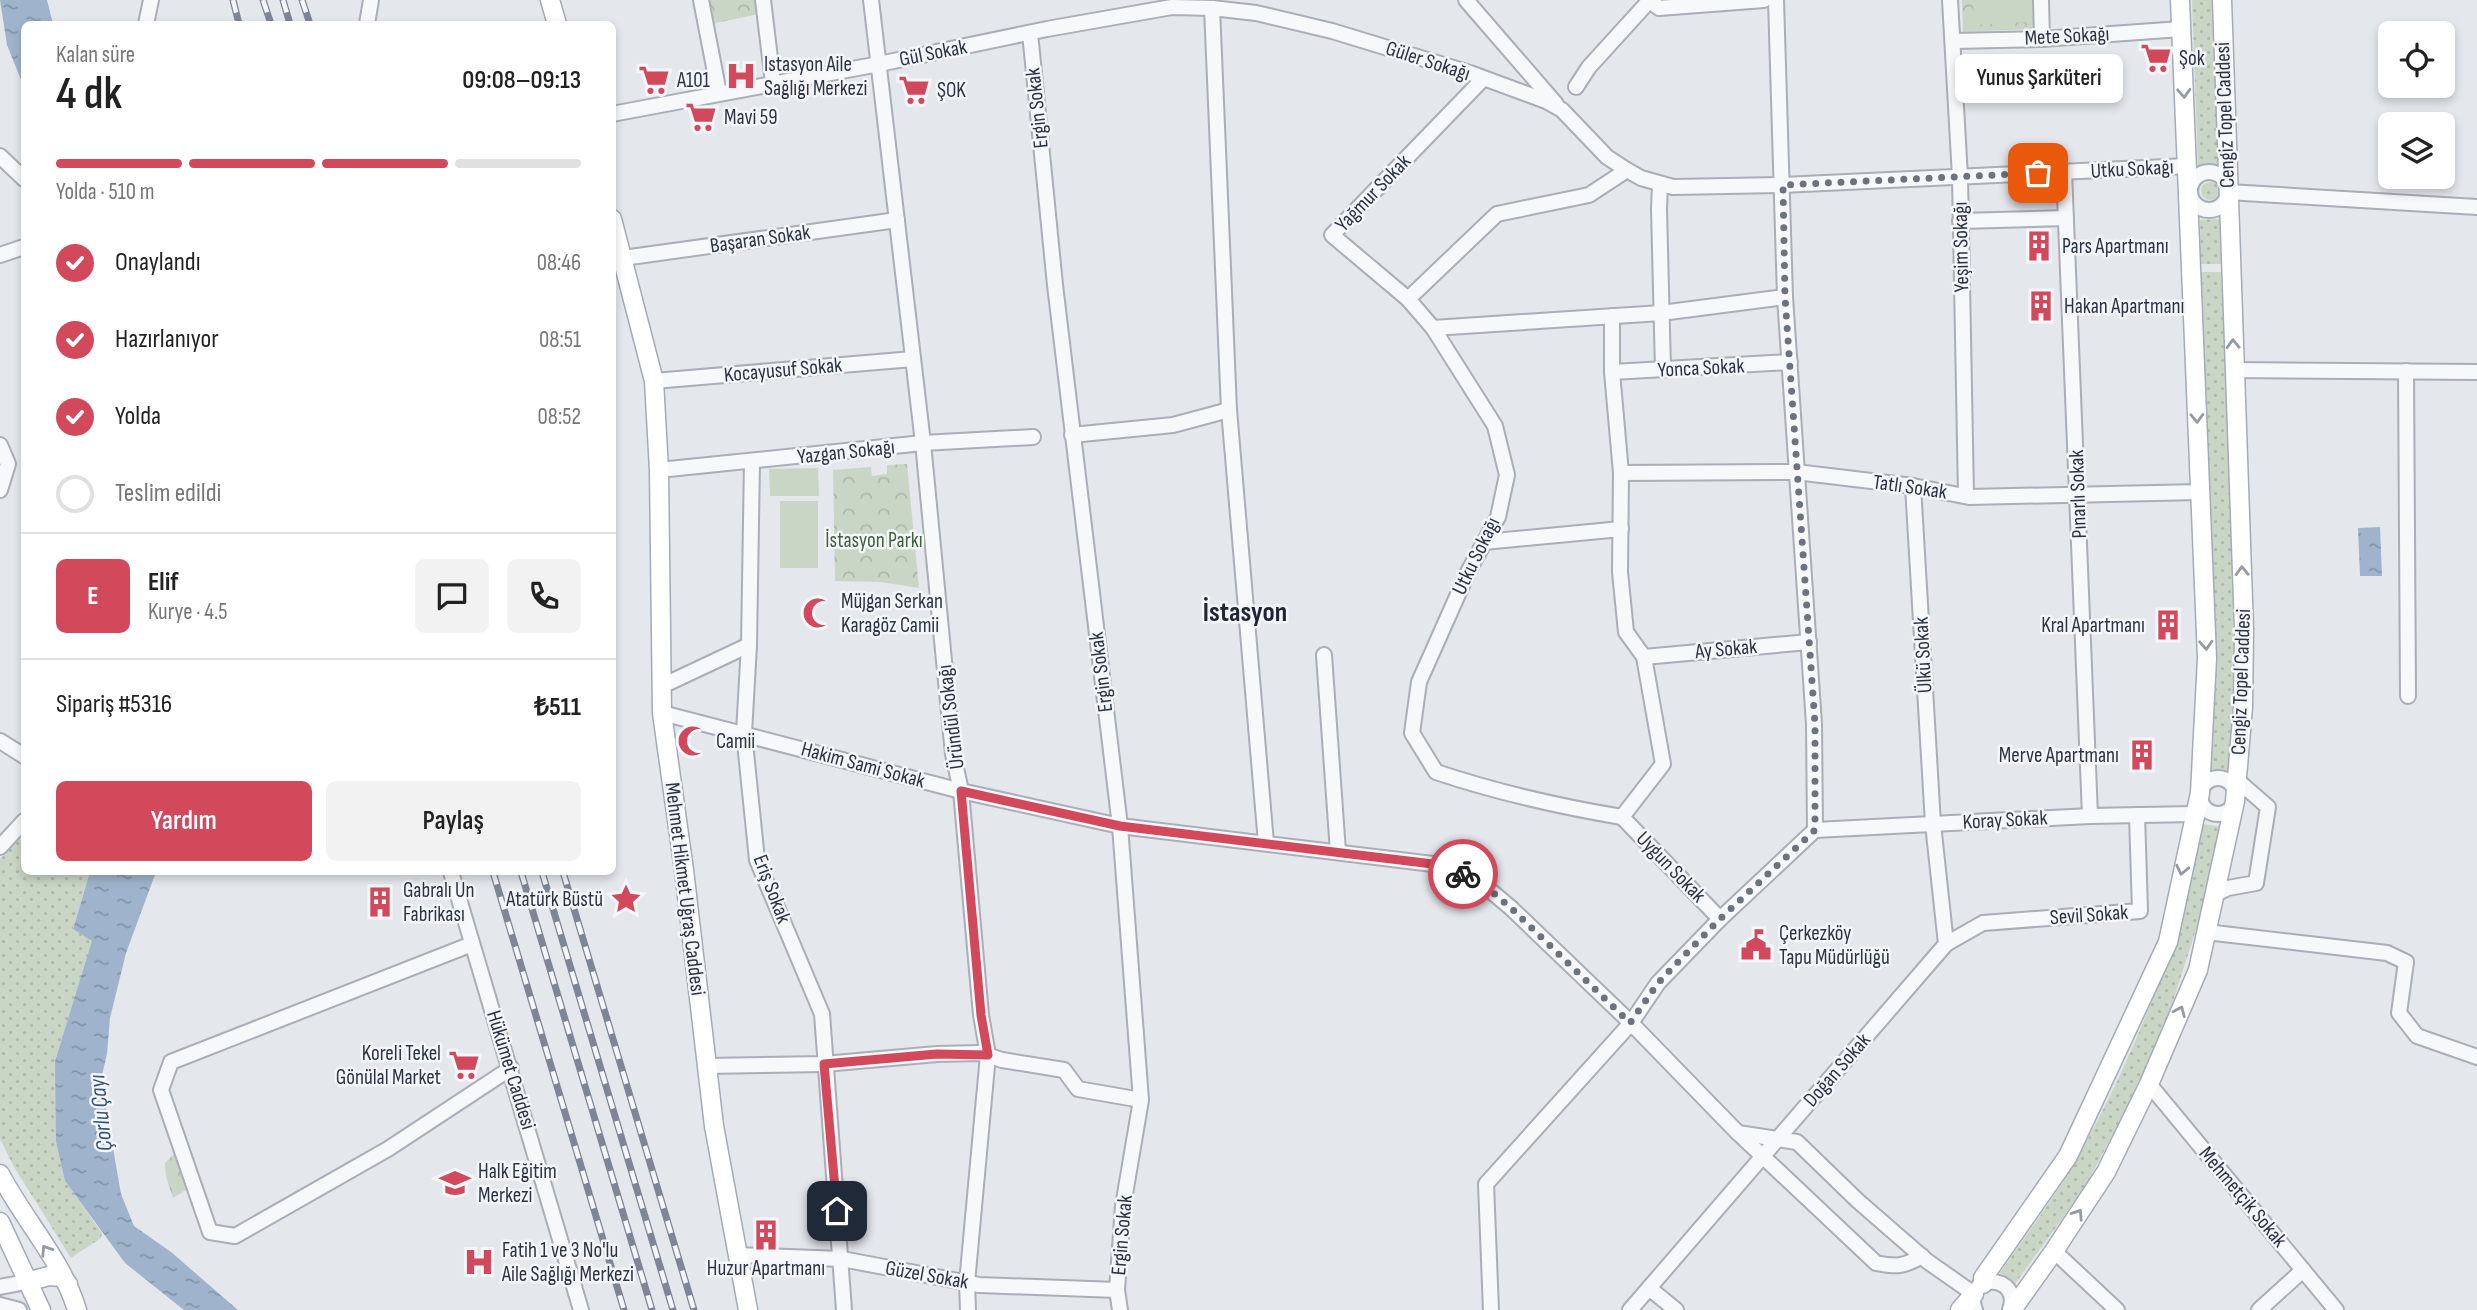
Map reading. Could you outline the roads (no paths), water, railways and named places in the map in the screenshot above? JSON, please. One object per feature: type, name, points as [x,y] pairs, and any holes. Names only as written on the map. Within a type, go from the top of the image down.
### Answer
[{"type":"main road","points":[[550,0],[556,21]]},
{"type":"main road","name":"Cengiz Topel Caddesi","points":[[1960,1310],[1977,1296],[1983,1278],[2068,1156],[2168,942],[2200,793],[2207,658],[2180,0]]},
{"type":"main road","name":"Cengiz Topel Caddesi","points":[[2011,1310],[2106,1172],[2149,1084],[2198,970],[2235,801],[2243,707],[2244,629],[2222,0]]},
{"type":"main road","name":"Mehmet Hikmet Uğraş Caddesi","points":[[616,233],[654,381],[659,470],[662,713],[684,870],[714,1126],[748,1310]]},
{"type":"main road","points":[[0,1174],[69,1285],[72,1294],[67,1310]]},
{"type":"main road","points":[[0,1222],[41,1310]]},
{"type":"main road","points":[[26,1282],[49,1276],[61,1277],[69,1285],[77,1310]]},
{"type":"street","points":[[147,21],[151,0]]},
{"type":"street","points":[[368,21],[371,0]]},
{"type":"street","points":[[701,0],[719,93]]},
{"type":"street","points":[[763,0],[773,83]]},
{"type":"street","name":"Üründül Sokağı","points":[[871,0],[923,443],[953,754],[961,791],[981,1015],[988,1055],[967,1283],[968,1310]]},
{"type":"street","points":[[1465,0],[1562,110]]},
{"type":"street","points":[[1576,87],[1589,67],[1650,0],[1659,8],[1764,0]]},
{"type":"street","points":[[1491,1310],[1486,1184],[1630,1023],[1658,983],[1720,919],[1815,830],[1815,724],[1785,297],[1776,0]]},
{"type":"street","name":"Yeşim Sokağı","points":[[1950,0],[1960,177],[1966,495]]},
{"type":"street","points":[[2041,0],[2042,38]]},
{"type":"street","name":"Güler Sokağı","points":[[1047,29],[1172,7],[1256,13],[1332,31],[1546,101],[1562,110],[1607,157],[1641,178],[1684,187],[1783,185]]},
{"type":"street","points":[[1212,8],[1229,410],[1266,843]]},
{"type":"street","name":"Gül Sokak","points":[[616,113],[879,64],[1047,29]]},
{"type":"street","name":"Mete Sokağı","points":[[1953,41],[2181,30]]},
{"type":"street","name":"Ergin Sokak","points":[[1030,33],[1072,435],[1120,826],[1141,1100],[1123,1206],[1117,1290],[1120,1310]]},
{"type":"street","name":"Yağmur Sokak","points":[[1408,299],[1332,235],[1483,79]]},
{"type":"street","points":[[0,156],[21,176]]},
{"type":"street","name":"Utku Sokağı","points":[[1783,185],[2188,166]]},
{"type":"street","points":[[1408,299],[1497,214],[1589,195],[1627,170]]},
{"type":"street","name":"Pınarlı Sokak","points":[[2064,172],[2090,816]]},
{"type":"street","points":[[2201,173],[2219,175],[2227,185],[2228,192],[2223,203],[2213,209],[2207,210],[2196,205],[2190,194],[2191,182],[2201,173]]},
{"type":"street","points":[[1660,184],[1663,370]]},
{"type":"street","points":[[2228,192],[2477,207]]},
{"type":"street","points":[[1960,221],[2066,218]]},
{"type":"street","name":"Başaran Sokak","points":[[623,258],[897,220]]},
{"type":"street","points":[[0,255],[21,248]]},
{"type":"street","points":[[1433,327],[1661,313],[1785,297]]},
{"type":"street","name":"Utku Sokağı","points":[[1408,299],[1433,327],[1495,426],[1507,475],[1498,517],[1468,572],[1419,682],[1412,733],[1436,772],[1553,806],[1622,817]]},
{"type":"street","points":[[1612,316],[1612,372],[1621,472],[1620,572],[1626,632],[1644,657],[1664,764],[1622,817]]},
{"type":"street","name":"Kocayusuf Sokak","points":[[654,381],[913,359]]},
{"type":"street","name":"Yonca Sokak","points":[[1612,372],[1790,362]]},
{"type":"street","points":[[2234,370],[2477,372]]},
{"type":"street","points":[[2406,371],[2408,696]]},
{"type":"street","points":[[1072,435],[1174,425],[1229,410]]},
{"type":"street","name":"Yazgan Sokağı","points":[[659,470],[923,443],[1033,437]]},
{"type":"street","points":[[0,445],[8,464],[0,490]]},
{"type":"street","points":[[8,464],[21,461]]},
{"type":"street","name":"Eriş Sokak","points":[[752,461],[749,645],[744,733],[757,860],[822,1014],[844,1310]]},
{"type":"street","name":"Tatlı Sokak","points":[[1621,472],[1796,472],[1913,486],[1969,497],[2200,492]]},
{"type":"street","name":"Ülkü Sokak","points":[[1913,486],[1933,824]]},
{"type":"street","points":[[1484,542],[1621,529]]},
{"type":"street","name":"Ay Sokak","points":[[1644,657],[1809,642]]},
{"type":"street","points":[[662,686],[749,645]]},
{"type":"street","points":[[1324,655],[1338,852]]},
{"type":"street","name":"Hakim Sami Sokak","points":[[662,713],[961,791],[1120,826],[1441,865],[1479,881],[1511,908],[1738,1133],[1875,1263],[1906,1265],[1922,1256]]},
{"type":"street","points":[[0,741],[21,754]]},
{"type":"street","points":[[2216,778],[2222,779],[2234,790],[2235,801],[2228,811],[2217,814],[2206,810],[2200,793],[2206,783],[2216,778]]},
{"type":"street","points":[[2214,895],[2228,888],[2256,883],[2268,807],[2238,781]]},
{"type":"street","name":"Koray Sokak","points":[[1815,830],[2090,816],[2194,814]]},
{"type":"street","name":"Sevil Sokak","points":[[1946,944],[1983,923],[2140,911],[2137,815]]},
{"type":"street","name":"Uygun Sokak","points":[[1622,817],[1720,919]]},
{"type":"street","points":[[0,847],[21,824]]},
{"type":"street","points":[[1933,824],[1946,944]]},
{"type":"street","name":"Hükümet Caddesi","points":[[452,875],[581,1310]]},
{"type":"street","points":[[2206,932],[2386,953],[2406,962],[2399,1013],[2417,1036],[2477,1057]]},
{"type":"street","points":[[472,944],[171,1062],[161,1090],[209,1232],[235,1236],[388,1149],[511,1068]]},
{"type":"street","name":"Doğan Sokak","points":[[1630,1310],[1946,944]]},
{"type":"street","points":[[707,1066],[824,1064],[937,1054],[988,1055],[1002,1060],[1064,1070],[1078,1089],[1141,1100]]},
{"type":"street","name":"Mehmetçik Sokak","points":[[2149,1084],[2336,1310]]},
{"type":"street","points":[[1738,1133],[1797,1142],[1858,1201],[1922,1256],[1977,1296],[1995,1281],[2007,1287],[2012,1299],[2011,1310]]},
{"type":"street","points":[[2054,1251],[2117,1310]]},
{"type":"street","name":"Güzel Sokak","points":[[737,1255],[842,1259],[967,1283],[1117,1290]]},
{"type":"street","points":[[2259,1310],[2303,1270]]},
{"type":"street","points":[[0,1287],[26,1282]]},
{"type":"street","points":[[1648,1288],[1676,1310]]},
{"type":"street","points":[[0,1305],[19,1310]]},
{"type":"water","points":[[0,0],[47,0],[52,21],[21,21],[21,80],[7,45]]},
{"type":"water","points":[[2380,527],[2382,576],[2360,576],[2358,528]]},
{"type":"water","name":"Çorlu Çayı","points":[[89,875],[155,875],[126,953],[110,1018],[107,1054],[101,1079],[121,1194],[134,1226],[171,1252],[238,1310],[184,1310],[125,1263],[65,1181],[56,1141],[55,1061],[92,941],[73,929]]},
{"type":"railway","points":[[233,0],[238,21]]},
{"type":"railway","points":[[263,0],[270,21]]},
{"type":"railway","points":[[283,0],[289,21]]},
{"type":"railway","points":[[302,0],[309,21]]},
{"type":"railway","points":[[494,875],[624,1310]]},
{"type":"railway","points":[[522,875],[652,1310]]},
{"type":"railway","points":[[543,875],[673,1310]]},
{"type":"railway","points":[[564,875],[694,1310]]},
{"type":"place","name":"Şok","points":[[2156,58]]},
{"type":"place","name":"Istasyon Aile Sağlığı Merkezi","points":[[741,76]]},
{"type":"place","name":"A101","points":[[654,80]]},
{"type":"place","name":"ŞOK","points":[[914,90]]},
{"type":"place","name":"Mavi 59","points":[[701,117]]},
{"type":"place","name":"Yunus Şarküteri","points":[[2038,173]]},
{"type":"place","name":"Pars Apartmanı","points":[[2039,246]]},
{"type":"place","name":"Hakan Apartmanı","points":[[2041,306]]},
{"type":"place","name":"Müjgan Serkan Karagöz Camii","points":[[818,613]]},
{"type":"place","name":"Kral Apartmanı","points":[[2168,625]]},
{"type":"place","name":"Camii","points":[[693,741]]},
{"type":"place","name":"Merve Apartmanı","points":[[2142,755]]},
{"type":"place","name":"Atatürk Büstü","points":[[626,899]]},
{"type":"place","name":"Gabralı Un Fabrikası","points":[[380,902]]},
{"type":"place","name":"Çerkezköy Tapu Müdürlüğü","points":[[1756,945]]},
{"type":"place","name":"Koreli Tekel Gönülal Market","points":[[464,1065]]},
{"type":"place","name":"Halk Eğitim Merkezi","points":[[455,1183]]},
{"type":"place","name":"Huzur Apartmanı","points":[[766,1235]]},
{"type":"place","name":"Fatih 1 ve 3 No'lu Aile Sağlığı Merkezi","points":[[479,1262]]},
{"type":"district","name":"İstasyon","points":[[1245,612]]},
{"type":"park label","name":"İstasyon Parkı","points":[[874,540]]}]
